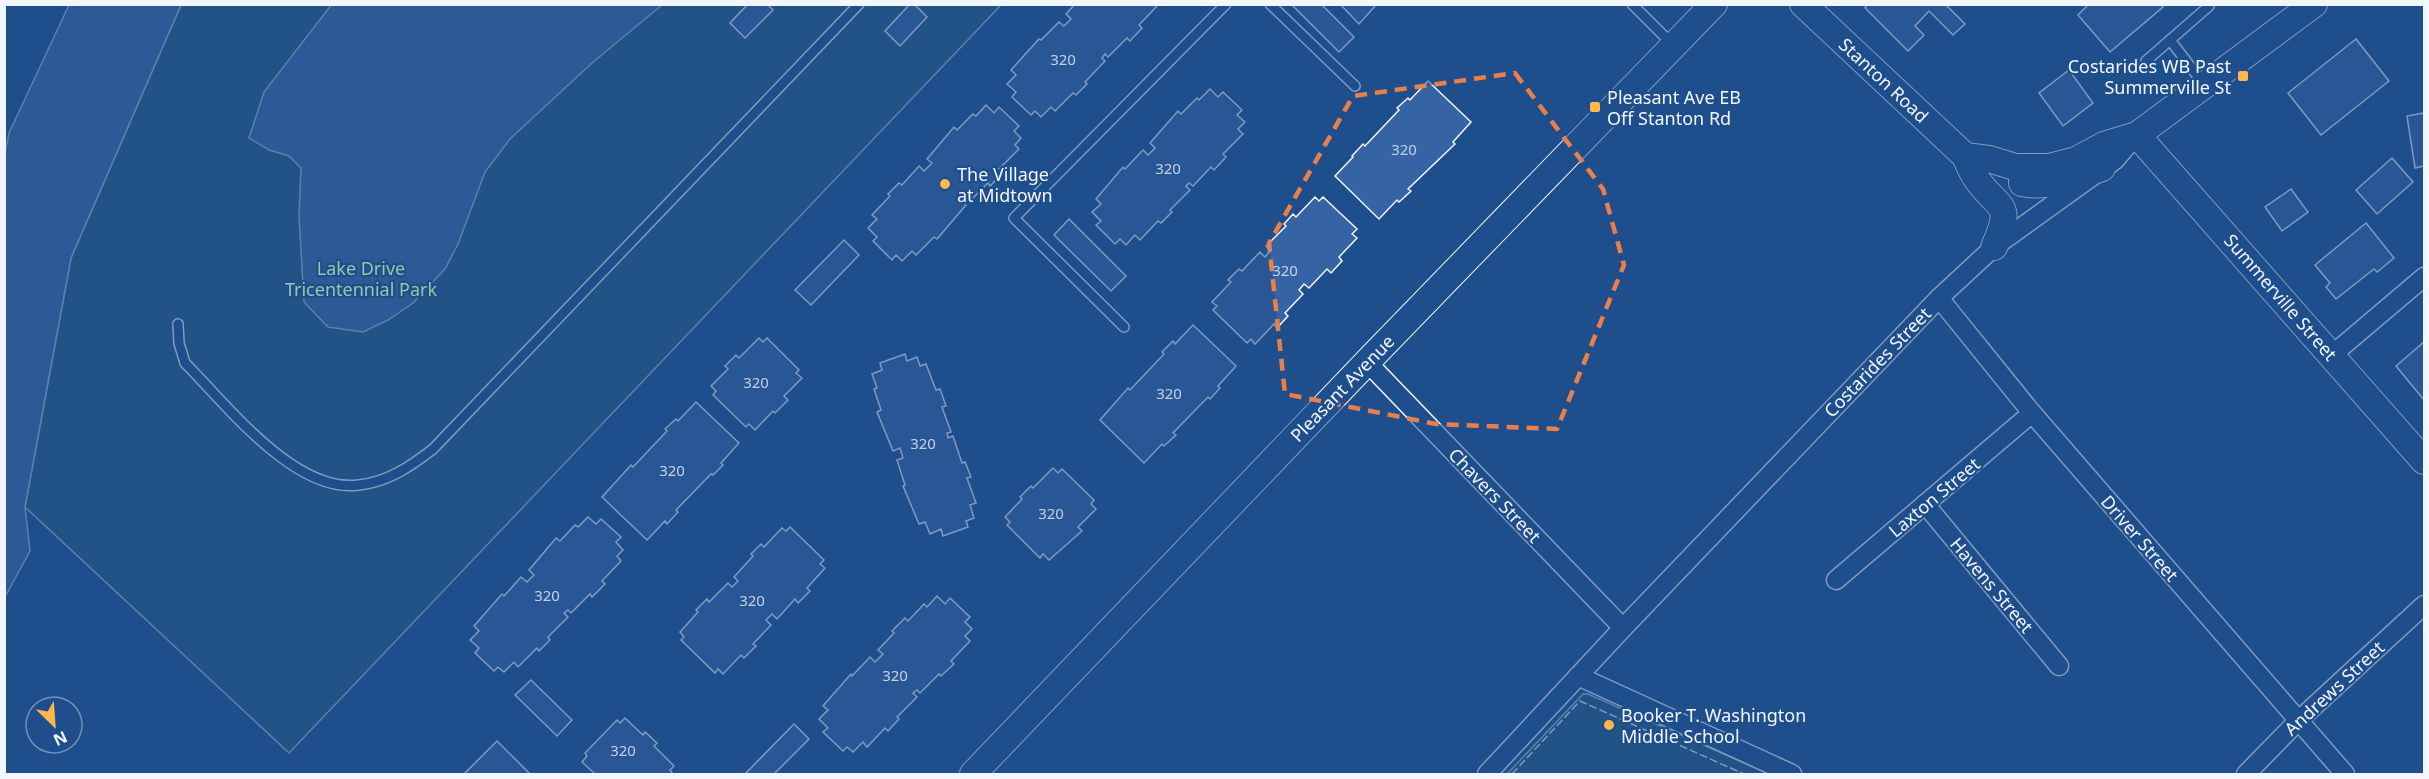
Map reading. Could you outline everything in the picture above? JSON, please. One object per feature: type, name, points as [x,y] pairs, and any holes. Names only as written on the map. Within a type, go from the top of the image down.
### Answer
[{"type":"street","name":"Pleasant Avenue","points":[[973,774],[1714,4]]},
{"type":"street","name":"Costarides Street","points":[[1487,774],[1623,627],[1939,298],[1994,247],[2115,160],[2136,135],[2314,4]]},
{"type":"street","name":"Stanton Road","points":[[1808,6],[1965,156],[2002,179],[2032,185],[2058,183],[2102,168]]},
{"type":"street","points":[[1965,156],[1989,159],[2015,167],[2049,167],[2076,160],[2104,145],[2136,135]]},
{"type":"street","name":"Summerville Street","points":[[2136,135],[2424,460]]},
{"type":"street","name":"Stanton Road","points":[[1965,156],[1976,178],[2000,203],[2003,211],[2003,221],[1994,247]]},
{"type":"street","points":[[2332,355],[2424,277]]},
{"type":"street","name":"Driver Street","points":[[1939,298],[2032,413],[2345,774]]},
{"type":"street","name":"Chavers Street","points":[[1367,362],[1623,627]]},
{"type":"street","name":"Laxton Street","points":[[1836,580],[2032,413]]},
{"type":"street","name":"Havens Street","points":[[1925,504],[2059,666]]},
{"type":"street","name":"Andrews Street","points":[[2246,774],[2299,720],[2424,605]]},
{"type":"street","points":[[1578,676],[1792,774]]},
{"type":"lane","points":[[178,324],[178,343],[185,363],[277,456],[300,472],[342,485],[359,485],[390,477],[412,465],[433,449],[859,4]]},
{"type":"lane","points":[[1124,327],[1014,218],[1226,4]]},
{"type":"lane","points":[[1270,4],[1355,86]]},
{"type":"lane","points":[[1632,4],[1675,47]]},
{"type":"lane","points":[[2146,61],[2209,6]]},
{"type":"lane","points":[[2170,40],[2204,85]]},
{"type":"highlighted area","points":[[1515,73],[1603,189],[1624,265],[1557,429],[1436,424],[1285,394],[1269,243],[1353,96]]},
{"type":"green space","name":"Lake Drive Tricentennial Park","points":[[181,5],[1001,5],[289,753],[25,507],[71,258]]},
{"type":"green space","name":"Booker T. Washington Middle School","points":[[1583,694],[1588,694],[1769,774],[1507,774]]},
{"type":"shaded area","points":[[332,4],[662,5],[592,63],[510,139],[485,172],[458,244],[445,269],[413,303],[388,320],[363,332],[328,327],[304,302],[299,215],[301,168],[289,156],[269,150],[249,138],[264,92]]},
{"type":"shaded area","points":[[69,5],[181,5],[71,258],[25,507],[30,551],[5,597],[5,152],[9,133]]},
{"type":"building","points":[[748,4],[767,4],[773,10],[745,38],[730,23]]},
{"type":"building","points":[[910,4],[914,4],[927,17],[900,46],[885,31]]},
{"type":"building","name":"The Village at Midtown","points":[[1075,4],[1158,5],[1139,25],[1142,28],[1130,41],[1127,38],[1108,57],[1105,54],[1102,58],[1105,61],[1076,95],[1073,93],[1055,111],[1051,107],[1041,117],[1035,111],[1031,115],[1012,97],[1016,92],[1007,84],[1016,75],[1011,70],[1039,39],[1041,40],[1059,22],[1064,26],[1071,19],[1066,14]]},
{"type":"building","points":[[1291,4],[1321,4],[1354,37],[1339,52]]},
{"type":"building","points":[[1340,4],[1376,4],[1376,5],[1359,24]]},
{"type":"building","points":[[1868,4],[1945,4],[1965,24],[1953,35],[1929,11],[1915,26],[1924,35],[1908,51],[1865,8]]},
{"type":"building","points":[[2089,4],[2161,4],[2163,7],[2110,52],[2078,15]]},
{"type":"building","points":[[2356,39],[2389,81],[2321,135],[2288,93]]},
{"type":"building","points":[[2069,70],[2093,103],[2063,126],[2039,93]]},
{"type":"building","points":[[1428,81],[1471,122],[1453,142],[1455,144],[1408,189],[1411,191],[1399,202],[1397,200],[1379,219],[1335,176],[1363,144],[1365,146],[1399,110],[1397,108],[1408,98],[1410,100]]},
{"type":"building","name":"The Village at Midtown","points":[[1210,89],[1218,97],[1223,92],[1242,110],[1237,115],[1245,122],[1238,129],[1243,134],[1223,154],[1226,157],[1214,170],[1211,167],[1193,186],[1189,183],[1186,186],[1190,190],[1170,210],[1172,212],[1161,223],[1158,221],[1140,240],[1135,235],[1126,245],[1120,239],[1115,244],[1096,225],[1101,221],[1092,212],[1101,204],[1096,199],[1123,167],[1125,169],[1143,150],[1148,155],[1155,148],[1150,143],[1178,111],[1181,114]]},
{"type":"building","name":"The Village at Midtown","points":[[986,105],[994,113],[999,107],[1019,126],[1014,131],[1021,138],[1015,145],[1019,149],[999,169],[1003,173],[990,186],[988,183],[969,202],[966,198],[962,202],[966,205],[937,239],[934,237],[916,255],[912,251],[902,261],[896,255],[892,260],[873,241],[877,237],[868,228],[877,219],[872,215],[899,183],[902,185],[919,166],[924,171],[932,163],[927,159],[954,127],[957,130],[973,114],[976,116]]},
{"type":"building","points":[[2424,113],[2424,166],[2415,168],[2407,116]]},
{"type":"building","points":[[2392,158],[2413,182],[2377,214],[2356,190]]},
{"type":"building","points":[[2291,189],[2308,212],[2282,231],[2265,207]]},
{"type":"building","points":[[1315,197],[1319,201],[1323,197],[1357,229],[1352,234],[1357,238],[1339,257],[1342,261],[1331,273],[1327,269],[1309,288],[1304,284],[1299,290],[1303,294],[1285,313],[1288,316],[1277,328],[1274,324],[1255,344],[1251,339],[1247,343],[1213,310],[1217,306],[1212,302],[1231,282],[1228,280],[1239,269],[1242,271],[1260,252],[1265,257],[1270,251],[1266,246],[1286,226],[1284,224],[1293,214],[1296,217]]},
{"type":"building","name":"The Village at Midtown","points":[[1069,219],[1126,276],[1111,291],[1054,235]]},
{"type":"building","points":[[2366,223],[2394,258],[2377,272],[2374,269],[2336,299],[2326,287],[2330,283],[2315,265]]},
{"type":"building","points":[[844,240],[859,255],[811,305],[795,290]]},
{"type":"building","points":[[1193,325],[1236,366],[1210,399],[1208,397],[1173,433],[1176,435],[1164,446],[1162,444],[1144,463],[1100,420],[1128,388],[1130,390],[1164,354],[1162,352],[1173,341],[1175,344]]},
{"type":"building","points":[[759,338],[763,342],[767,338],[799,370],[796,373],[802,378],[784,396],[788,400],[775,413],[773,411],[755,430],[749,424],[746,427],[713,395],[716,391],[711,386],[728,369],[725,366],[736,355],[739,358]]},
{"type":"building","points":[[2424,342],[2424,400],[2396,366]]},
{"type":"building","points":[[905,354],[907,361],[917,357],[920,366],[926,364],[936,390],[940,389],[946,406],[942,407],[951,432],[947,433],[948,438],[953,436],[962,463],[965,462],[971,477],[967,478],[976,503],[970,505],[974,518],[966,521],[968,527],[943,536],[941,529],[930,534],[925,522],[919,524],[903,486],[905,485],[897,460],[903,458],[900,448],[893,451],[877,412],[881,410],[872,374],[882,370],[880,363]]},
{"type":"building","points":[[696,402],[739,443],[721,463],[723,465],[676,510],[678,512],[667,524],[665,521],[647,540],[602,497],[667,431],[665,429],[676,419],[678,421]]},
{"type":"building","points":[[1053,468],[1058,473],[1062,469],[1094,500],[1091,504],[1096,509],[1078,527],[1082,531],[1049,560],[1043,554],[1040,558],[1007,525],[1010,522],[1005,517],[1022,499],[1020,497],[1031,486],[1033,488]]},
{"type":"building","points":[[588,517],[596,524],[601,519],[621,537],[616,542],[623,550],[617,556],[621,561],[602,581],[605,584],[592,597],[590,594],[571,613],[568,610],[564,613],[568,617],[548,637],[550,640],[539,651],[537,648],[518,667],[514,662],[504,672],[498,667],[494,671],[475,653],[479,648],[470,640],[479,631],[474,626],[502,594],[504,596],[521,577],[527,582],[534,575],[529,570],[556,538],[560,541],[575,525],[578,527]]},
{"type":"building","points":[[790,527],[824,560],[820,564],[825,568],[807,588],[810,591],[798,603],[795,599],[777,619],[772,614],[766,620],[771,625],[753,644],[756,646],[744,658],[741,655],[723,674],[718,669],[715,673],[681,640],[684,637],[680,632],[707,599],[709,602],[728,583],[732,587],[738,581],[734,577],[761,544],[764,547],[782,528],[786,531]]},
{"type":"building","points":[[937,596],[945,604],[950,598],[970,617],[965,622],[972,629],[965,636],[970,641],[951,661],[954,664],[941,676],[939,674],[920,693],[917,690],[913,693],[917,697],[897,717],[899,719],[888,731],[885,728],[867,747],[863,742],[853,752],[847,747],[843,751],[823,732],[828,728],[819,719],[828,710],[823,706],[851,674],[852,676],[870,657],[875,662],[883,654],[878,650],[905,618],[908,621],[924,604],[927,607]]},
{"type":"building","points":[[531,680],[572,720],[557,736],[515,695]]},
{"type":"building","points":[[625,718],[643,735],[645,732],[657,743],[654,746],[674,766],[670,770],[673,774],[595,774],[582,762],[587,756],[585,753],[617,720],[620,723]]},
{"type":"building","points":[[794,724],[809,739],[774,774],[745,774]]},
{"type":"building","points":[[497,741],[530,774],[464,774]]},
{"type":"fence","points":[[1512,774],[1580,701],[1744,774]]},
{"type":"place","name":"Costarides WB Past Summerville St","points":[[2243,76]]},
{"type":"place","name":"Pleasant Ave EB Off Stanton Rd","points":[[1595,107]]},
{"type":"place","name":"The Village at Midtown","points":[[945,184]]},
{"type":"place","name":"Booker T. Washington Middle School","points":[[1609,725]]}]
